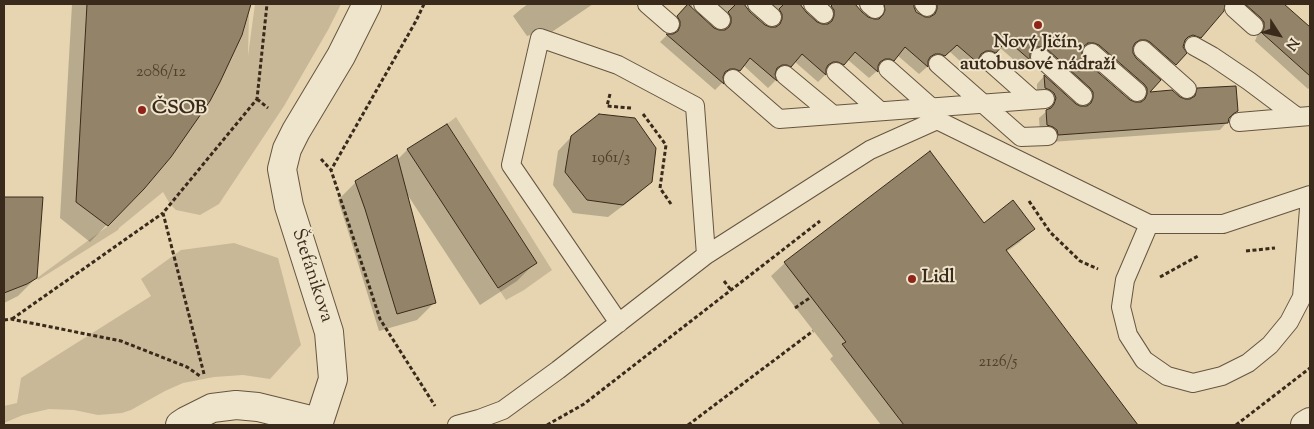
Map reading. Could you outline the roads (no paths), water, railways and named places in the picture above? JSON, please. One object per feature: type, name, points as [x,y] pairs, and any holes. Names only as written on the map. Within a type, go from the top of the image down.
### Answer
[{"type":"street","name":"Štefánikova","points":[[180,425],[212,408],[236,405],[258,407],[327,424],[333,378],[330,332],[288,206],[282,169],[287,149],[293,137],[341,56],[367,4]]},
{"type":"street","points":[[1305,425],[1310,422]]},
{"type":"lane","points":[[647,4],[670,24]]},
{"type":"lane","points":[[703,4],[721,20]]},
{"type":"lane","points":[[757,4],[772,17]]},
{"type":"lane","points":[[1234,8],[1254,26]]},
{"type":"lane","points":[[619,322],[511,165],[540,38],[618,65],[695,106],[706,255]]},
{"type":"lane","points":[[1194,46],[1212,56],[1243,83],[1304,117]]},
{"type":"lane","points":[[1143,50],[1187,89]]},
{"type":"lane","points":[[1092,54],[1140,92]]},
{"type":"lane","points":[[1040,57],[1083,96]]},
{"type":"lane","points":[[733,79],[779,119],[1039,99],[989,61]]},
{"type":"lane","points":[[938,64],[1021,137],[1048,136]]},
{"type":"lane","points":[[888,69],[932,108]]},
{"type":"lane","points":[[836,72],[880,111]]},
{"type":"lane","points":[[784,75],[832,114]]},
{"type":"lane","points":[[1239,122],[1304,117]]},
{"type":"lane","points":[[457,425],[479,420],[503,410],[706,255],[870,150],[937,120],[1148,224],[1223,224],[1310,196],[1302,297],[1289,322],[1270,345],[1248,363],[1222,376],[1193,383],[1167,376],[1144,360],[1128,335],[1121,307],[1126,280],[1148,224]]},
{"type":"place","name":"Nový Jičín, autobusové nádraží","points":[[1038,25]]},
{"type":"place","name":"ČSOB","points":[[142,110]]},
{"type":"place","name":"Lidl","points":[[912,279]]}]
